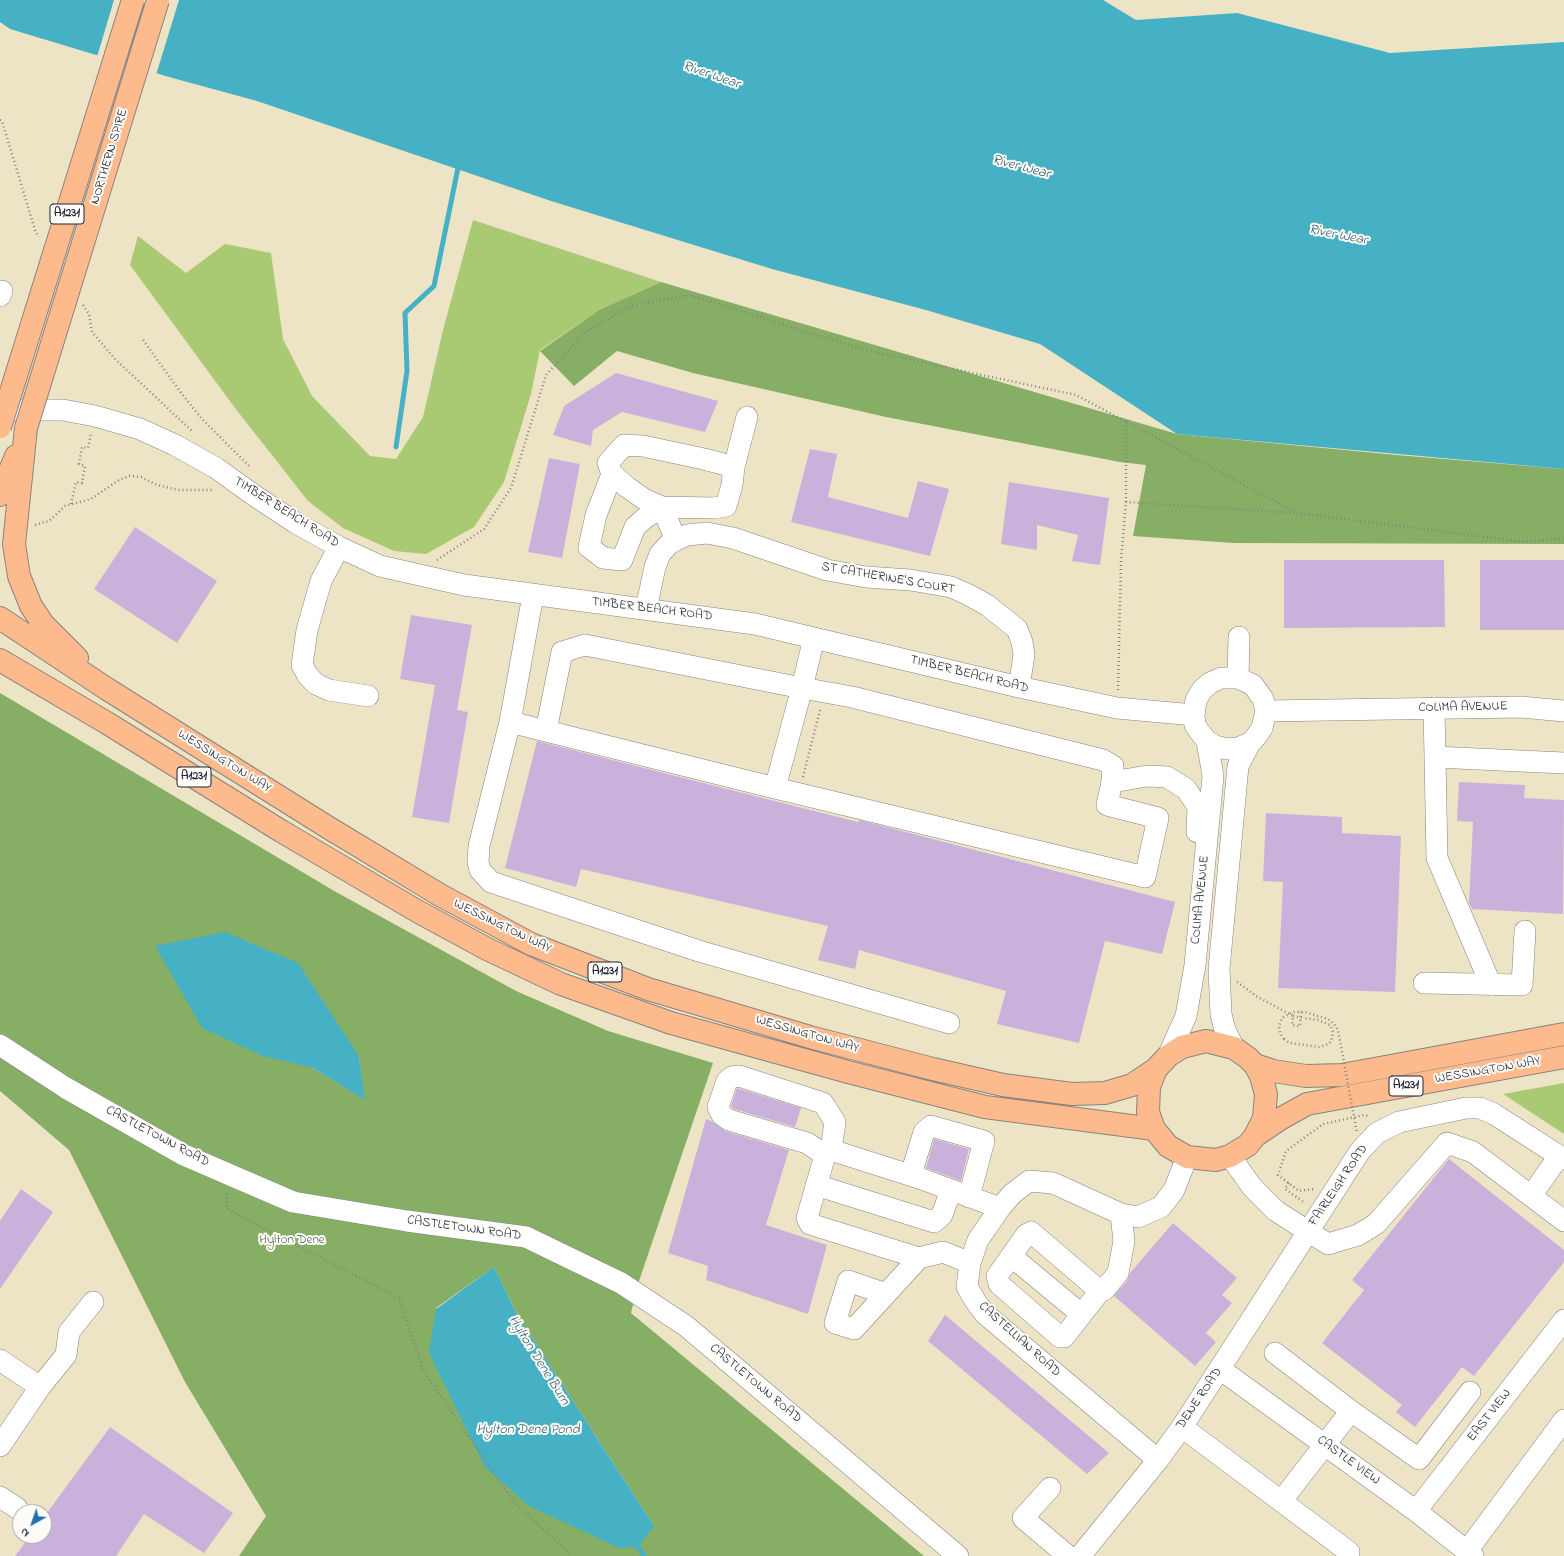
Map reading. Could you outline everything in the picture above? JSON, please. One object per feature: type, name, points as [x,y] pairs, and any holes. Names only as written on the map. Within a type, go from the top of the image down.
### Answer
[{"type":"highway","name":"NORTHERN SPIRE","points":[[0,427],[134,0]]},
{"type":"highway","name":"NORTHERN SPIRE","points":[[26,428],[158,0]]},
{"type":"highway","name":"A1231","points":[[0,495],[26,428]]},
{"type":"highway","points":[[26,428],[14,544],[19,576],[32,606],[43,624],[107,689]]},
{"type":"highway","name":"WESSINGTON WAY","points":[[0,618],[107,689],[440,895],[531,944],[648,989],[810,1038],[1003,1085],[1072,1094],[1105,1093],[1132,1085],[1182,1047],[1206,1041],[1234,1048],[1248,1058],[1255,1066],[1261,1076],[1266,1094],[1264,1118],[1255,1136],[1248,1145],[1230,1156],[1216,1160],[1187,1158],[1168,1146],[1154,1129],[1148,1112],[1149,1087],[1162,1063]]},
{"type":"highway","name":"WESSINGTON WAY","points":[[0,660],[107,723],[281,831],[417,911],[487,949],[561,984],[671,1022],[848,1072],[984,1107],[1154,1129]]},
{"type":"highway","name":"WESSINGTON WAY","points":[[1255,1066],[1273,1071],[1306,1076],[1342,1075],[1564,1034]]},
{"type":"highway","name":"WESSINGTON WAY","points":[[1255,1136],[1280,1119],[1308,1104],[1564,1056]]},
{"type":"street","name":"TIMBER BEACH ROAD","points":[[0,410],[63,410],[95,416],[140,429],[175,445],[216,468],[255,496],[338,547],[380,566],[464,585],[755,624],[1019,687],[1117,708],[1194,715]]},
{"type":"street","points":[[734,468],[704,459],[651,448],[624,445],[608,463],[612,474],[644,499],[662,507],[713,508],[726,506],[747,417]]},
{"type":"street","points":[[612,474],[596,515],[589,548],[603,558],[622,560],[635,527],[645,518],[662,507]]},
{"type":"street","points":[[662,507],[676,540]]},
{"type":"street","name":"ST CATHERINE'S COURT","points":[[646,609],[655,567],[660,554],[670,543],[687,535],[707,533],[733,538],[827,570],[866,577],[910,580],[951,587],[987,606],[1017,629],[1022,642],[1024,655],[1019,687]]},
{"type":"street","points":[[338,547],[321,581],[307,630],[302,665],[308,676],[316,684],[329,690],[368,696]]},
{"type":"street","points":[[532,595],[510,722],[479,846],[478,862],[480,870],[491,882],[699,951],[949,1023]]},
{"type":"street","points":[[1238,678],[1239,637]]},
{"type":"street","points":[[776,788],[814,638]]},
{"type":"street","points":[[510,722],[799,794],[1145,877],[1158,818],[1108,805],[1113,766],[1103,760],[852,697],[585,645],[562,652],[546,730]]},
{"type":"street","points":[[1221,678],[1238,678],[1253,686],[1263,699],[1266,711],[1262,728],[1250,743],[1238,748],[1227,749],[1215,746],[1206,741],[1198,731],[1195,725],[1194,715],[1196,700],[1202,690],[1210,683],[1221,678]]},
{"type":"street","name":"COLIMA AVENUE","points":[[1266,711],[1521,707],[1564,711]]},
{"type":"street","points":[[1434,708],[1437,858],[1491,985]]},
{"type":"street","name":"COLIMA AVENUE","points":[[1162,1063],[1186,1016],[1195,965],[1213,776],[1206,741]]},
{"type":"street","name":"COLIMA AVENUE","points":[[1234,1048],[1225,1030],[1221,1014],[1219,969],[1238,766],[1250,743]]},
{"type":"street","points":[[1435,757],[1564,762]]},
{"type":"street","points":[[1112,782],[1147,776],[1167,777],[1186,789],[1198,807],[1197,851],[1203,886]]},
{"type":"street","points":[[1424,983],[1522,985],[1525,931]]},
{"type":"street","name":"CASTLETOWN ROAD","points":[[0,1045],[66,1088],[184,1155],[293,1202],[406,1221],[526,1237],[621,1283],[686,1326],[958,1556]]},
{"type":"street","points":[[970,1263],[943,1252],[919,1258],[810,1224],[807,1218],[816,1185],[828,1153],[835,1122],[823,1103],[739,1076],[728,1081],[718,1107],[722,1115],[728,1120],[807,1143],[828,1153],[919,1178],[1000,1208]]},
{"type":"street","name":"FAIRLEIGH ROAD","points":[[1308,1232],[1360,1151],[1377,1132],[1399,1122],[1466,1108],[1480,1108],[1494,1114],[1562,1157]]},
{"type":"street","points":[[816,1185],[934,1222],[942,1215],[960,1193],[984,1141],[931,1126],[924,1132],[912,1171],[919,1178]]},
{"type":"street","points":[[1230,1156],[1252,1187],[1276,1211],[1328,1244],[1358,1235],[1376,1224],[1447,1143],[1473,1152],[1564,1221]]},
{"type":"street","points":[[1531,1196],[1562,1157]]},
{"type":"street","name":"CASTELLIAN ROAD","points":[[1158,1460],[985,1314],[967,1287],[970,1263],[978,1240],[1000,1208],[1012,1194],[1029,1181],[1053,1183],[1121,1214],[1138,1217],[1161,1207],[1174,1190],[1187,1158]]},
{"type":"street","points":[[1100,1291],[1031,1232],[1026,1235],[996,1276],[999,1284],[1060,1337],[1064,1337],[1100,1291],[1104,1290],[1118,1273],[1124,1241],[1121,1214]]},
{"type":"street","name":"DENE ROAD","points":[[1090,1553],[1182,1427],[1308,1232]]},
{"type":"street","points":[[1011,1256],[1081,1314]]},
{"type":"street","points":[[886,1294],[919,1258]]},
{"type":"street","points":[[0,1446],[40,1387],[66,1355],[69,1332],[93,1302]]},
{"type":"street","name":"EAST VIEW","points":[[1416,1511],[1564,1320]]},
{"type":"street","points":[[1275,1354],[1350,1411],[1419,1459],[1470,1392]]},
{"type":"street","points":[[0,1360],[40,1387]]},
{"type":"street","name":"CASTLE VIEW","points":[[1220,1369],[1325,1444],[1470,1553]]},
{"type":"street","points":[[1282,1500],[1350,1411]]},
{"type":"street","points":[[1470,1553],[1564,1420]]},
{"type":"street","points":[[1182,1427],[1282,1500],[1349,1552]]},
{"type":"street","points":[[1050,1488],[1023,1518],[1068,1556]]},
{"type":"path","points":[[434,562],[484,529],[511,488],[546,375],[585,332],[630,306],[689,295],[865,350],[1076,395],[1297,513]]},
{"type":"path","points":[[143,340],[202,419],[256,473]]},
{"type":"path","points":[[1117,708],[1121,561],[1126,502],[1126,421]]},
{"type":"path","points":[[71,504],[76,482],[82,483],[85,466],[79,464],[82,447],[88,448],[92,428]]},
{"type":"path","points":[[188,428],[194,432]]},
{"type":"path","points":[[243,466],[249,470]]},
{"type":"path","points":[[30,527],[49,521],[65,506],[91,499],[118,480],[130,476],[141,477],[157,485],[178,490],[214,490]]},
{"type":"path","points":[[1126,502],[1297,513],[1525,542],[1564,538]]},
{"type":"path","points":[[799,794],[824,692]]},
{"type":"path","points":[[1219,969],[1256,996],[1293,1016],[1318,1020],[1330,1025],[1333,1032],[1332,1040],[1329,1044],[1319,1047],[1290,1043],[1284,1039],[1280,1033],[1279,1026],[1282,1018],[1293,1012],[1301,1012],[1328,1019],[1338,1030],[1357,1133],[1353,1139]]},
{"type":"path","points":[[1293,1016],[1292,1025],[1300,1026],[1301,1012]]},
{"type":"path","points":[[1316,1188],[1298,1191],[1278,1174],[1286,1151],[1323,1124],[1364,1115],[1371,1116]]},
{"type":"path","points":[[227,1174],[227,1209],[399,1298],[423,1370],[514,1502],[568,1552],[570,1556]]},
{"type":"path","points":[[1289,1183],[1285,1189],[1320,1212]]},
{"type":"green space","points":[[473,220],[661,282],[599,310],[540,350],[531,394],[504,482],[474,527],[426,554],[394,551],[343,528],[308,501],[235,408],[130,265],[138,236],[186,273],[225,244],[271,253],[283,339],[312,396],[370,456],[396,459],[423,417],[443,330]]},
{"type":"green space","points":[[661,282],[1177,434],[1564,469],[1564,544],[1234,543],[1133,536],[1146,465],[1120,462],[886,417],[693,373],[617,351],[574,386],[540,351],[599,310]]},
{"type":"green space","name":"Hylton Dene","points":[[0,693],[336,892],[516,991],[608,1031],[713,1063],[638,1284],[631,1313],[924,1556],[239,1556],[266,1516],[185,1382],[69,1150],[0,1091]],"holes":[[[359,1056],[364,1099],[313,1068]],[[494,1267],[518,1316],[654,1526],[436,1308]]]},
{"type":"green space","points":[[1564,1083],[1564,1134],[1503,1094]]},
{"type":"water","name":"River Wear","points":[[0,0],[1103,0],[1136,20],[1237,13],[1390,53],[1564,42],[1564,469],[1177,434],[1040,344],[926,310],[772,269],[551,201],[257,101],[169,77],[10,29],[0,22]]},
{"type":"water","points":[[225,932],[298,963],[359,1056],[365,1100],[313,1068],[263,1056],[202,1028],[155,946]]},
{"type":"water","name":"Hylton Dene Pond","points":[[494,1267],[518,1316],[654,1526],[638,1547],[619,1548],[529,1506],[485,1467],[429,1353],[436,1309]]},
{"type":"pier","points":[[114,0],[179,0],[156,75],[97,57]]},
{"type":"building","points":[[616,373],[718,401],[705,432],[622,412],[593,430],[591,446],[553,435],[564,406]]},
{"type":"building","points":[[810,449],[837,454],[828,497],[908,518],[918,481],[949,489],[930,556],[791,522]]},
{"type":"building","points":[[549,458],[580,464],[562,558],[528,552]]},
{"type":"building","points":[[1009,482],[1109,498],[1100,565],[1072,561],[1078,535],[1037,525],[1037,550],[1001,544]]},
{"type":"building","points":[[135,527],[217,581],[177,643],[94,589]]},
{"type":"building","points":[[1284,560],[1444,560],[1445,627],[1284,628]]},
{"type":"building","points":[[1480,560],[1564,560],[1564,630],[1480,630]]},
{"type":"building","points":[[411,615],[472,625],[457,710],[468,712],[449,823],[412,817],[435,685],[400,679]]},
{"type":"building","points":[[537,741],[858,822],[859,820],[871,823],[1175,902],[1162,954],[1105,941],[1079,1043],[997,1024],[1006,991],[859,950],[855,969],[818,960],[828,926],[581,869],[576,887],[505,868]]},
{"type":"building","points":[[1459,782],[1525,785],[1524,798],[1564,800],[1563,914],[1472,909],[1469,903],[1473,822],[1457,821]]},
{"type":"building","points":[[1266,813],[1342,817],[1342,833],[1401,836],[1395,992],[1278,988],[1283,882],[1263,881]]},
{"type":"building","points":[[737,1088],[801,1108],[795,1127],[734,1109],[731,1106]]},
{"type":"building","points":[[706,1119],[725,1131],[789,1150],[766,1225],[827,1245],[808,1314],[706,1280],[708,1266],[668,1253]]},
{"type":"building","points":[[934,1139],[969,1149],[961,1181],[926,1168]]},
{"type":"building","points":[[1449,1159],[1564,1250],[1564,1262],[1474,1376],[1462,1367],[1415,1427],[1396,1412],[1402,1405],[1322,1343],[1364,1290],[1352,1280]]},
{"type":"building","points":[[21,1189],[53,1212],[0,1289],[0,1221]]},
{"type":"building","points":[[1173,1223],[1237,1278],[1222,1295],[1232,1303],[1206,1333],[1216,1342],[1195,1366],[1114,1296],[1127,1281],[1130,1273]]},
{"type":"building","points":[[945,1315],[1109,1453],[1087,1474],[928,1341]]},
{"type":"building","points":[[110,1427],[233,1513],[204,1553],[144,1514],[116,1556],[15,1556],[24,1544],[52,1544],[52,1506]]},
{"type":"waterway","points":[[396,447],[407,371],[405,313],[434,286],[459,163]]},
{"type":"waterway","name":"Hylton Dene Burn","points":[[635,1542],[644,1556]]}]
